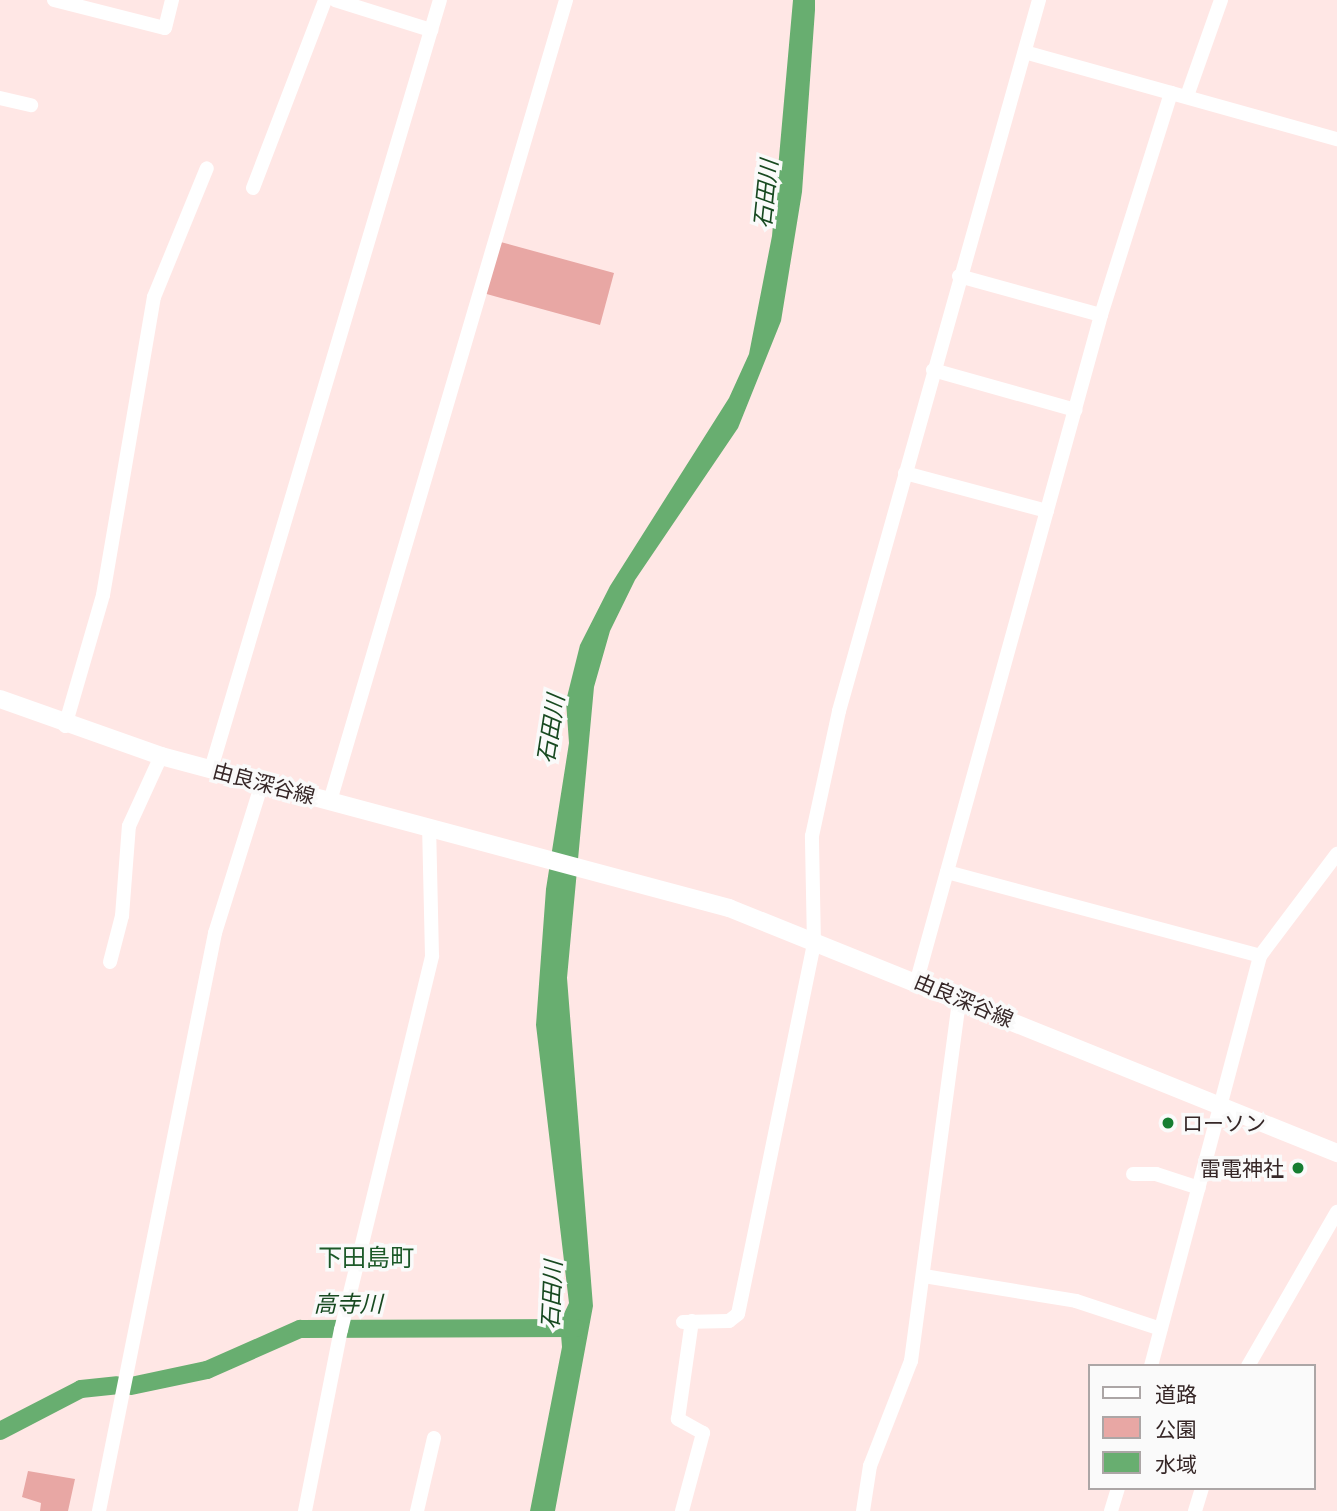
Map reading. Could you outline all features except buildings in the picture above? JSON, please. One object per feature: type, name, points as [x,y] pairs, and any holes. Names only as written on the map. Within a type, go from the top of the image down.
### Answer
[{"type":"main road","name":"由良深谷線","points":[[0,699],[65,726],[161,757],[583,869],[814,938],[1337,1153]]},
{"type":"street","points":[[54,0],[105,6],[165,28],[172,0]]},
{"type":"street","points":[[253,188],[325,0]]},
{"type":"street","points":[[335,0],[431,30]]},
{"type":"street","points":[[211,769],[440,0]]},
{"type":"street","points":[[330,801],[566,0]]},
{"type":"street","points":[[682,1511],[703,1433],[678,1419],[687,1322],[738,1314],[814,938],[812,836],[958,276],[1028,53],[1039,0]]},
{"type":"street","points":[[1187,96],[1221,0]]},
{"type":"street","points":[[1028,53],[1337,139]]},
{"type":"street","points":[[917,980],[1101,316],[1171,93]]},
{"type":"street","points":[[0,98],[31,105]]},
{"type":"street","points":[[65,726],[103,595],[154,297],[207,168]]},
{"type":"street","points":[[958,276],[1101,316]]},
{"type":"street","points":[[933,370],[1075,410]]},
{"type":"street","points":[[905,473],[1047,511]]},
{"type":"street","points":[[110,962],[122,916],[131,816],[161,757]]},
{"type":"street","points":[[99,1511],[215,933],[261,783]]},
{"type":"street","points":[[305,1511],[342,1325],[432,956],[429,828]]},
{"type":"street","points":[[1151,1364],[1199,1188],[1218,1104],[1260,956],[1337,854]]},
{"type":"street","points":[[947,872],[1260,956]]},
{"type":"street","points":[[863,1511],[870,1466],[911,1361],[959,999]]},
{"type":"street","points":[[1133,1174],[1156,1174],[1199,1188]]},
{"type":"street","points":[[1249,1364],[1337,1212]]},
{"type":"street","points":[[924,1276],[1076,1301],[1161,1329]]},
{"type":"street","points":[[417,1511],[434,1438]]},
{"type":"street","points":[[1111,1511],[1117,1490]]},
{"type":"street","points":[[1195,1511],[1201,1490]]},
{"type":"green space","points":[[497,241],[614,273],[600,325],[483,293]]},
{"type":"green space","points":[[28,1471],[75,1479],[68,1511],[40,1511],[41,1503],[22,1497]]},
{"type":"water","points":[[793,0],[815,0],[815,10],[802,192],[781,321],[738,428],[635,580],[610,631],[594,687],[567,978],[593,1306],[555,1511],[530,1511],[562,1347],[560,1322],[569,1303],[536,1025],[546,889],[569,743],[566,701],[580,645],[610,586],[729,398],[749,354],[772,236]]},
{"type":"waterway","name":"高寺川","points":[[131,1386],[207,1370],[300,1329],[576,1328]]},
{"type":"waterway","name":"高寺川","points":[[0,1431],[81,1389],[117,1385]]},
{"type":"place","name":"ローソン","points":[[1168,1123]]},
{"type":"place","name":"雷電神社","points":[[1298,1168]]},
{"type":"district","name":"下田島町","points":[[366,1258]]},
{"type":"water label","name":"石田川","points":[[766,194]]},
{"type":"water label","name":"石田川","points":[[551,729]]},
{"type":"water label","name":"石田川","points":[[552,1295]]}]
